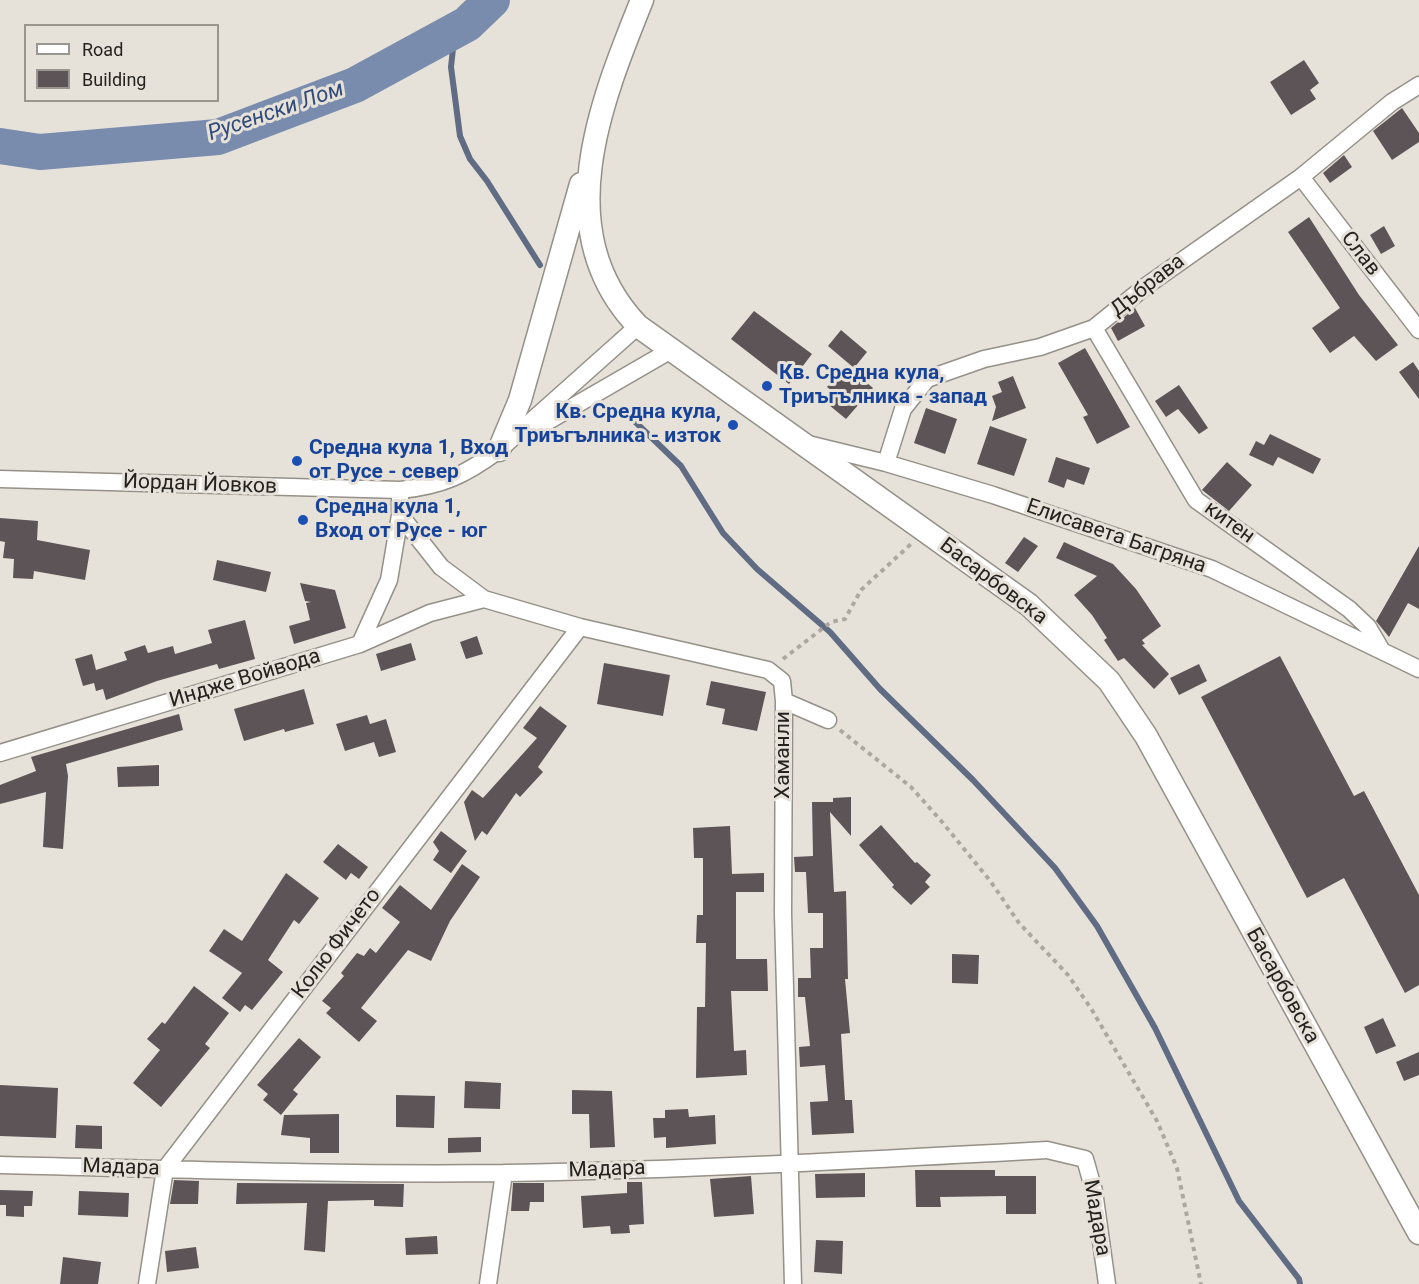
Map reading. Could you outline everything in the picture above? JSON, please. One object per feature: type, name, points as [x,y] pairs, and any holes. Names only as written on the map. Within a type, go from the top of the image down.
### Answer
[{"type":"street","name":"Басарбовска","points":[[642,0],[614,70],[596,134],[588,193],[593,237],[609,290],[638,326],[1029,605],[1109,681],[1152,745],[1419,1233]]},
{"type":"street","name":"Дъбрава","points":[[886,463],[903,409],[927,379],[984,359],[1040,347],[1094,328],[1146,286],[1301,177],[1392,102],[1419,84]]},
{"type":"street","points":[[499,450],[520,400],[596,134]]},
{"type":"street","name":"Слав","points":[[1301,177],[1419,330]]},
{"type":"street","points":[[499,450],[638,326]]},
{"type":"street","name":"китен","points":[[1094,328],[1196,500],[1349,609],[1368,627],[1383,652]]},
{"type":"street","points":[[499,450],[671,350]]},
{"type":"street","name":"Елисавета Багряна","points":[[800,442],[886,463],[993,495],[1212,569],[1419,669]]},
{"type":"street","name":"Йордан Йовков","points":[[0,479],[400,490],[446,482],[478,465],[499,450]]},
{"type":"street","points":[[360,644],[390,580],[400,515],[400,490]]},
{"type":"street","points":[[400,515],[441,567],[484,599],[580,627],[768,670]]},
{"type":"street","name":"Индже Войвода","points":[[0,753],[360,644],[430,613],[484,599]]},
{"type":"street","name":"Колю Фичето","points":[[147,1284],[165,1169],[580,627]]},
{"type":"street","name":"Хаманли","points":[[768,670],[782,681],[784,700],[783,914],[793,1284]]},
{"type":"street","points":[[784,700],[828,720]]},
{"type":"street","name":"Мадара","points":[[0,1165],[504,1173],[790,1164],[1047,1150],[1085,1159],[1094,1191],[1107,1284]]},
{"type":"street","points":[[488,1284],[504,1173]]},
{"type":"path","points":[[768,670],[831,622],[845,619],[861,590],[924,532]]},
{"type":"path","points":[[828,720],[910,787],[944,823],[1029,933],[1068,975],[1092,1010],[1157,1122],[1177,1168],[1201,1284]]},
{"type":"building","points":[[1304,60],[1319,83],[1310,90],[1316,99],[1291,115],[1270,82]]},
{"type":"building","points":[[1402,108],[1419,133],[1419,142],[1392,160],[1373,131]]},
{"type":"building","points":[[1344,155],[1352,167],[1330,183],[1323,173]]},
{"type":"building","points":[[1309,217],[1359,295],[1398,345],[1376,361],[1354,336],[1330,353],[1312,328],[1340,308],[1288,232]]},
{"type":"building","points":[[1384,226],[1395,246],[1381,254],[1370,235]]},
{"type":"building","points":[[1135,308],[1145,326],[1118,341],[1111,328]]},
{"type":"building","points":[[754,311],[812,354],[789,384],[731,339]]},
{"type":"building","points":[[841,330],[867,352],[854,368],[828,346]]},
{"type":"building","points":[[1085,348],[1130,427],[1097,444],[1083,417],[1088,415],[1058,363]]},
{"type":"building","points":[[1413,362],[1419,371],[1419,399],[1399,372]]},
{"type":"building","points":[[846,365],[873,388],[846,419],[829,405],[837,395],[827,387]]},
{"type":"building","points":[[1013,376],[1026,408],[992,421],[996,407],[992,396],[1002,392],[998,382]]},
{"type":"building","points":[[1179,385],[1208,428],[1199,434],[1178,409],[1166,417],[1155,401]]},
{"type":"building","points":[[926,408],[957,419],[945,454],[914,443]]},
{"type":"building","points":[[990,426],[1027,439],[1014,476],[977,464]]},
{"type":"building","points":[[1270,434],[1321,459],[1313,474],[1278,457],[1273,466],[1249,455],[1256,441],[1264,445]]},
{"type":"building","points":[[1056,457],[1090,468],[1084,485],[1067,479],[1064,488],[1048,482]]},
{"type":"building","points":[[1227,462],[1252,485],[1229,511],[1202,490]]},
{"type":"building","points":[[0,518],[38,521],[37,540],[90,550],[85,580],[34,571],[33,579],[13,578],[14,559],[3,558],[5,542],[0,541]]},
{"type":"building","points":[[1024,537],[1038,546],[1018,572],[1005,563]]},
{"type":"building","points":[[1064,542],[1113,564],[1136,589],[1161,626],[1142,640],[1145,644],[1142,645],[1169,674],[1154,689],[1124,658],[1118,661],[1104,640],[1107,638],[1092,615],[1074,595],[1097,576],[1056,558]]},
{"type":"building","points":[[1419,546],[1419,609],[1408,603],[1389,637],[1376,621]]},
{"type":"building","points":[[217,560],[271,572],[266,592],[213,580]]},
{"type":"building","points":[[300,583],[335,590],[346,628],[294,644],[289,626],[310,620],[306,603],[311,602],[305,601]]},
{"type":"building","points":[[245,620],[255,659],[219,669],[217,664],[157,681],[106,700],[103,689],[96,691],[94,683],[83,686],[75,659],[92,654],[96,670],[127,660],[124,652],[145,645],[148,653],[173,646],[175,654],[212,643],[208,630]]},
{"type":"building","points":[[477,636],[483,654],[466,659],[460,642]]},
{"type":"building","points":[[411,643],[416,660],[381,671],[376,654]]},
{"type":"building","points":[[1280,656],[1354,796],[1364,791],[1419,895],[1419,985],[1405,993],[1344,878],[1307,898],[1201,697]]},
{"type":"building","points":[[604,663],[670,675],[663,716],[597,704]]},
{"type":"building","points":[[1199,664],[1207,681],[1179,695],[1170,678]]},
{"type":"building","points":[[711,681],[766,692],[757,731],[722,724],[725,709],[706,705]]},
{"type":"building","points":[[304,689],[314,724],[285,732],[284,729],[244,741],[234,709]]},
{"type":"building","points":[[540,706],[567,726],[538,767],[543,772],[520,797],[516,793],[487,835],[482,831],[475,841],[464,802],[472,790],[483,798],[537,738],[523,728]]},
{"type":"building","points":[[179,714],[183,730],[66,764],[68,776],[63,849],[43,847],[46,792],[0,804],[0,785],[36,771],[31,757]]},
{"type":"building","points":[[367,715],[370,724],[386,719],[396,752],[379,757],[374,742],[345,751],[336,724]]},
{"type":"building","points":[[159,765],[159,786],[118,787],[117,767]]},
{"type":"building","points":[[851,797],[851,836],[830,812],[834,892],[846,891],[848,979],[845,979],[850,1033],[841,1034],[845,1100],[852,1100],[854,1133],[812,1135],[810,1102],[828,1101],[825,1065],[800,1067],[799,1047],[810,1046],[805,997],[798,997],[798,978],[811,978],[810,948],[823,948],[823,913],[808,913],[806,872],[795,872],[794,857],[813,856],[812,802],[833,802],[833,798]]},
{"type":"building","points":[[881,825],[915,863],[917,862],[931,875],[925,882],[930,887],[911,905],[892,887],[894,885],[859,845]]},
{"type":"building","points":[[730,826],[732,874],[764,873],[764,892],[736,892],[736,959],[767,959],[768,991],[731,991],[734,1051],[746,1050],[747,1075],[696,1078],[697,1007],[705,1007],[706,943],[696,943],[697,915],[703,915],[703,858],[694,858],[693,828]]},
{"type":"building","points":[[441,831],[467,851],[451,873],[433,860],[439,851],[433,842]]},
{"type":"building","points":[[338,844],[368,867],[359,879],[351,873],[346,880],[323,862]]},
{"type":"building","points":[[462,864],[480,877],[450,921],[431,961],[408,950],[361,1008],[377,1021],[359,1042],[326,1013],[331,1008],[322,1001],[344,976],[341,973],[357,953],[364,956],[370,948],[376,953],[400,922],[382,908],[400,885],[431,910]]},
{"type":"building","points":[[286,873],[319,898],[299,924],[294,920],[268,960],[283,972],[252,1010],[245,1005],[240,1012],[222,998],[242,973],[209,951],[224,929],[242,941]]},
{"type":"building","points":[[952,954],[979,955],[978,984],[952,983]]},
{"type":"building","points":[[194,986],[229,1013],[205,1044],[210,1048],[161,1107],[133,1083],[160,1050],[147,1039],[162,1022],[165,1024]]},
{"type":"building","points":[[1383,1018],[1396,1046],[1376,1054],[1364,1027]]},
{"type":"building","points":[[299,1038],[321,1057],[293,1090],[298,1094],[281,1115],[263,1100],[268,1094],[257,1085]]},
{"type":"building","points":[[1419,1052],[1419,1075],[1404,1081],[1396,1062]]},
{"type":"building","points":[[465,1081],[501,1083],[500,1109],[464,1108]]},
{"type":"building","points":[[0,1085],[58,1088],[56,1138],[0,1136]]},
{"type":"building","points":[[572,1090],[612,1091],[615,1147],[590,1148],[589,1114],[572,1114]]},
{"type":"building","points":[[396,1095],[435,1096],[434,1128],[396,1127]]},
{"type":"building","points":[[688,1109],[689,1117],[715,1115],[716,1144],[666,1148],[666,1137],[654,1138],[653,1118],[665,1118],[665,1110]]},
{"type":"building","points":[[339,1114],[339,1153],[310,1153],[310,1138],[281,1135],[284,1115]]},
{"type":"building","points":[[76,1125],[102,1126],[102,1149],[75,1148]]},
{"type":"building","points":[[481,1137],[481,1152],[448,1153],[448,1138]]},
{"type":"building","points":[[915,1170],[995,1170],[995,1176],[1036,1176],[1036,1214],[1006,1214],[1006,1196],[940,1197],[941,1207],[916,1207]]},
{"type":"building","points":[[865,1173],[865,1197],[816,1198],[815,1174]]},
{"type":"building","points":[[751,1176],[754,1214],[714,1217],[710,1179]]},
{"type":"building","points":[[174,1180],[199,1181],[198,1204],[170,1204]]},
{"type":"building","points":[[627,1182],[642,1182],[644,1224],[629,1225],[630,1233],[611,1234],[610,1226],[583,1228],[581,1196],[627,1193]]},
{"type":"building","points":[[237,1183],[404,1184],[403,1207],[374,1206],[374,1200],[328,1201],[325,1252],[304,1250],[307,1203],[236,1204]]},
{"type":"building","points":[[513,1183],[544,1183],[544,1202],[530,1202],[529,1211],[511,1211]]},
{"type":"building","points":[[0,1190],[33,1191],[32,1206],[24,1206],[24,1217],[6,1216],[6,1205],[0,1205]]},
{"type":"building","points":[[79,1191],[129,1193],[128,1217],[78,1215]]},
{"type":"building","points":[[437,1236],[438,1254],[406,1255],[405,1238]]},
{"type":"building","points":[[816,1240],[843,1241],[842,1274],[814,1272]]},
{"type":"building","points":[[196,1247],[199,1268],[167,1272],[165,1251]]},
{"type":"building","points":[[63,1257],[101,1262],[98,1284],[60,1284]]},
{"type":"waterway","name":"Русенски Лом","points":[[0,146],[40,152],[218,137],[355,85],[467,24],[492,0]]},
{"type":"waterway","points":[[455,30],[451,67],[460,136],[470,159],[487,181],[540,265]]},
{"type":"waterway","points":[[627,414],[681,466],[723,533],[757,569],[830,632],[880,689],[973,780],[1055,868],[1097,926],[1155,1028],[1239,1201],[1299,1279],[1300,1284]]},
{"type":"place","name":"Кв. Средна кула, Триъгълника - запад","points":[[767,386]]},
{"type":"place","name":"Кв. Средна кула, Триъгълника - изток","points":[[733,425]]},
{"type":"place","name":"Средна кула 1, Вход от Русе - север","points":[[297,461]]},
{"type":"place","name":"Средна кула 1, Вход от Русе - юг","points":[[303,520]]}]
